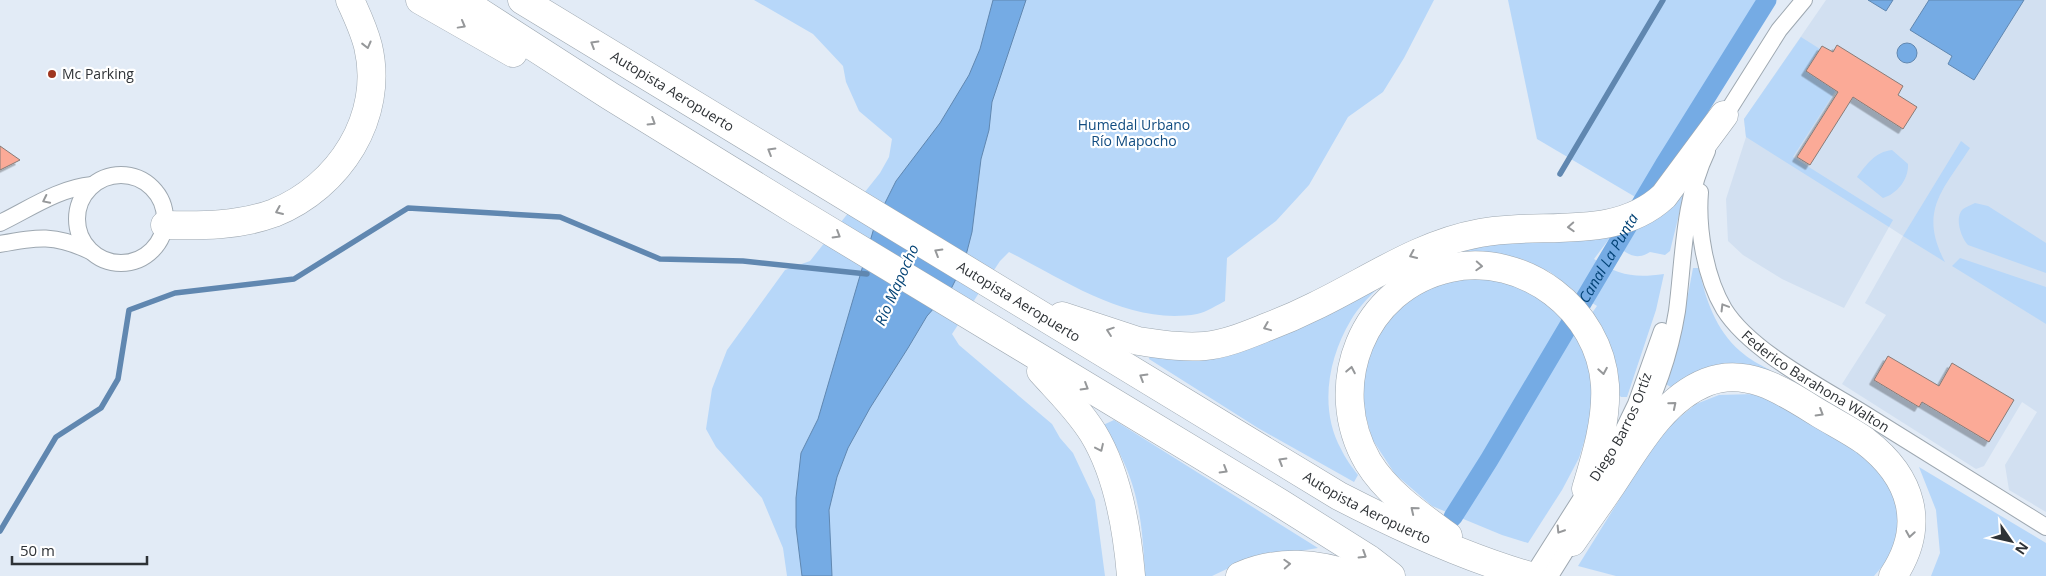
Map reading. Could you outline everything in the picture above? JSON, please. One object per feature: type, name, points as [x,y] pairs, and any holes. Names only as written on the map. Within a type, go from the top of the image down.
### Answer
[{"type":"highway","points":[[165,225],[212,226],[272,214],[289,206],[320,185],[342,162],[361,130],[371,92],[368,47],[350,0]]},
{"type":"highway","points":[[420,0],[516,54],[610,96]]},
{"type":"highway","points":[[461,0],[610,96],[1013,344],[1280,503],[1369,559],[1391,576]]},
{"type":"highway","name":"Autopista Aeropuerto","points":[[522,0],[1339,496],[1414,533],[1519,573]]},
{"type":"highway","points":[[1017,300],[1138,341],[1178,347],[1206,346],[1231,341],[1316,306],[1386,267],[1453,239],[1480,232],[1594,225],[1634,217],[1650,208],[1664,196],[1724,116]]},
{"type":"highway","points":[[1519,573],[1449,536],[1409,506],[1380,479],[1369,463],[1357,437],[1350,411],[1350,374],[1354,356],[1371,322],[1394,296],[1420,278],[1450,268],[1484,266],[1517,273],[1534,280],[1565,301],[1586,326],[1599,355],[1605,386],[1603,421],[1586,489]]},
{"type":"highway","points":[[1013,344],[1066,397],[1094,434],[1116,486],[1129,550],[1131,576]]},
{"type":"highway","points":[[1572,542],[1647,433],[1665,411],[1686,394],[1708,382],[1732,377],[1749,378],[1765,383],[1797,400],[1864,440],[1889,462],[1898,474],[1908,495],[1912,519],[1911,535],[1906,552],[1893,576]]},
{"type":"highway","points":[[1240,576],[1264,568],[1297,564],[1328,568],[1355,576]]},
{"type":"street","name":"Diego Barros Ortíz","points":[[1779,30],[1790,0]]},
{"type":"street","name":"Diego Barros Ortíz","points":[[1550,576],[1572,542],[1635,432],[1660,378],[1677,312],[1685,229],[1692,194],[1704,157],[1724,116],[1779,30],[1804,0]]},
{"type":"street","name":"Federico Barahona Walton","points":[[1704,157],[1699,221],[1704,251],[1714,289],[1724,309],[1736,325],[1777,359],[2046,527]]},
{"type":"street","points":[[0,244],[33,238],[53,238],[117,263],[138,260],[153,250],[165,225],[165,216],[156,191],[142,180],[133,176],[115,175],[106,177],[92,185],[85,193],[77,212],[79,233],[90,251]]},
{"type":"street","points":[[0,223],[61,193],[82,186],[92,185]]},
{"type":"street","name":"Diego Barros Ortíz","points":[[1519,573],[1586,489],[1619,439],[1636,404],[1663,330],[1681,264]]},
{"type":"shaded area","points":[[1826,0],[2046,0],[2046,512],[2009,490],[2005,465],[2037,412],[2022,402],[1984,466],[1976,469],[1842,384],[1886,315],[1865,303],[1903,236],[1889,227],[1844,308],[1782,279],[1743,255],[1728,241],[1726,199],[1746,137],[1744,119]]},
{"type":"green space","name":"Humedal Urbano Río Mapocho","points":[[754,0],[1434,0],[1404,58],[1383,92],[1348,117],[1309,185],[1276,221],[1227,258],[1225,301],[1197,314],[1172,316],[1147,313],[1123,307],[1076,288],[1009,252],[1000,261],[952,334],[959,345],[1052,424],[1060,438],[1073,453],[1095,500],[1105,576],[787,576],[783,548],[762,498],[716,447],[706,429],[712,389],[727,350],[785,270],[810,261],[880,173],[889,157],[892,139],[859,111],[846,82],[843,66],[813,34]]},
{"type":"green space","points":[[1508,0],[1757,0],[1637,198],[1537,139]]},
{"type":"green space","points":[[1801,37],[1820,49],[1806,71],[1836,90],[1793,157],[1893,220],[1889,227],[1746,137],[1744,119]]},
{"type":"green space","points":[[1961,141],[1970,148],[1943,189],[1934,215],[1937,244],[1945,262],[1903,236]]},
{"type":"green space","points":[[1892,150],[1908,164],[1908,170],[1901,185],[1893,193],[1883,198],[1857,177],[1876,156]]},
{"type":"green space","points":[[1686,186],[1670,251],[1665,255],[1650,252],[1644,255],[1633,256],[1609,239],[1594,259],[1611,269],[1628,274],[1644,276],[1664,274],[1656,310],[1627,397],[1621,397],[1616,392],[1603,332],[1592,313],[1597,306],[1550,272],[1522,259],[1496,253],[1459,254],[1462,249],[1467,247],[1612,233],[1624,241],[1637,225]]},
{"type":"green space","points":[[1975,203],[1988,206],[2046,243],[2046,273],[1968,245],[1961,233],[1959,217],[1963,209]]},
{"type":"green space","points":[[1960,258],[2046,287],[2046,324],[1952,266]]},
{"type":"green space","points":[[1693,268],[1699,268],[1708,302],[1724,334],[1743,354],[1770,370],[1768,377],[1672,388],[1666,384]]},
{"type":"green space","points":[[1489,271],[1563,307],[1589,360],[1592,393],[1589,426],[1579,458],[1562,490],[1528,543],[1502,535],[1432,506],[1395,474],[1372,439],[1365,413],[1362,384],[1369,354],[1382,327],[1418,289]]},
{"type":"green space","points":[[1378,288],[1357,311],[1343,335],[1332,367],[1329,384],[1328,401],[1334,434],[1358,475],[1354,482],[1258,428],[1149,359],[1151,352]]},
{"type":"green space","points":[[1755,394],[1783,406],[1868,456],[1888,474],[1903,511],[1892,555],[1874,576],[1616,576],[1578,566],[1657,439],[1675,421],[1696,404],[1719,395]]},
{"type":"green space","points":[[1114,420],[1318,548],[1246,560],[1212,576],[1145,576],[1140,515],[1131,480],[1115,444],[1103,425]]},
{"type":"green space","points":[[1919,467],[2046,543],[2046,576],[1931,576],[1940,553],[1936,510]]},
{"type":"water","name":"Río Mapocho","points":[[993,0],[1026,0],[992,102],[989,130],[981,159],[972,232],[964,263],[951,289],[927,316],[870,408],[848,448],[837,477],[829,510],[832,576],[802,576],[796,527],[796,498],[801,453],[818,419],[876,221],[896,181],[940,123],[969,75],[980,49]]},
{"type":"water","points":[[1868,0],[1893,0],[1886,11]]},
{"type":"water","points":[[1929,0],[2024,0],[1974,80],[1948,64],[1952,56],[1910,30]]},
{"type":"water","points":[[1903,43],[1911,43],[1917,49],[1917,57],[1911,63],[1903,63],[1897,57],[1897,49]]},
{"type":"building","points":[[1837,45],[1903,86],[1898,95],[1917,107],[1903,129],[1853,97],[1810,165],[1797,157],[1838,92],[1806,71],[1822,46],[1833,52]]},
{"type":"building","points":[[0,146],[20,160],[0,170]]},
{"type":"building","points":[[1888,356],[1939,386],[1952,363],[2014,400],[1989,442],[1922,402],[1919,407],[1874,380]]},
{"type":"waterway","points":[[1560,174],[1663,0]]},
{"type":"waterway","name":"Canal La Punta","points":[[1453,517],[1489,460],[1664,165],[1767,0]]},
{"type":"waterway","points":[[0,531],[56,437],[101,408],[118,379],[129,310],[175,293],[294,279],[408,208],[560,217],[660,259],[743,261],[867,274]]},
{"type":"place","name":"Mc Parking","points":[[52,74]]}]
